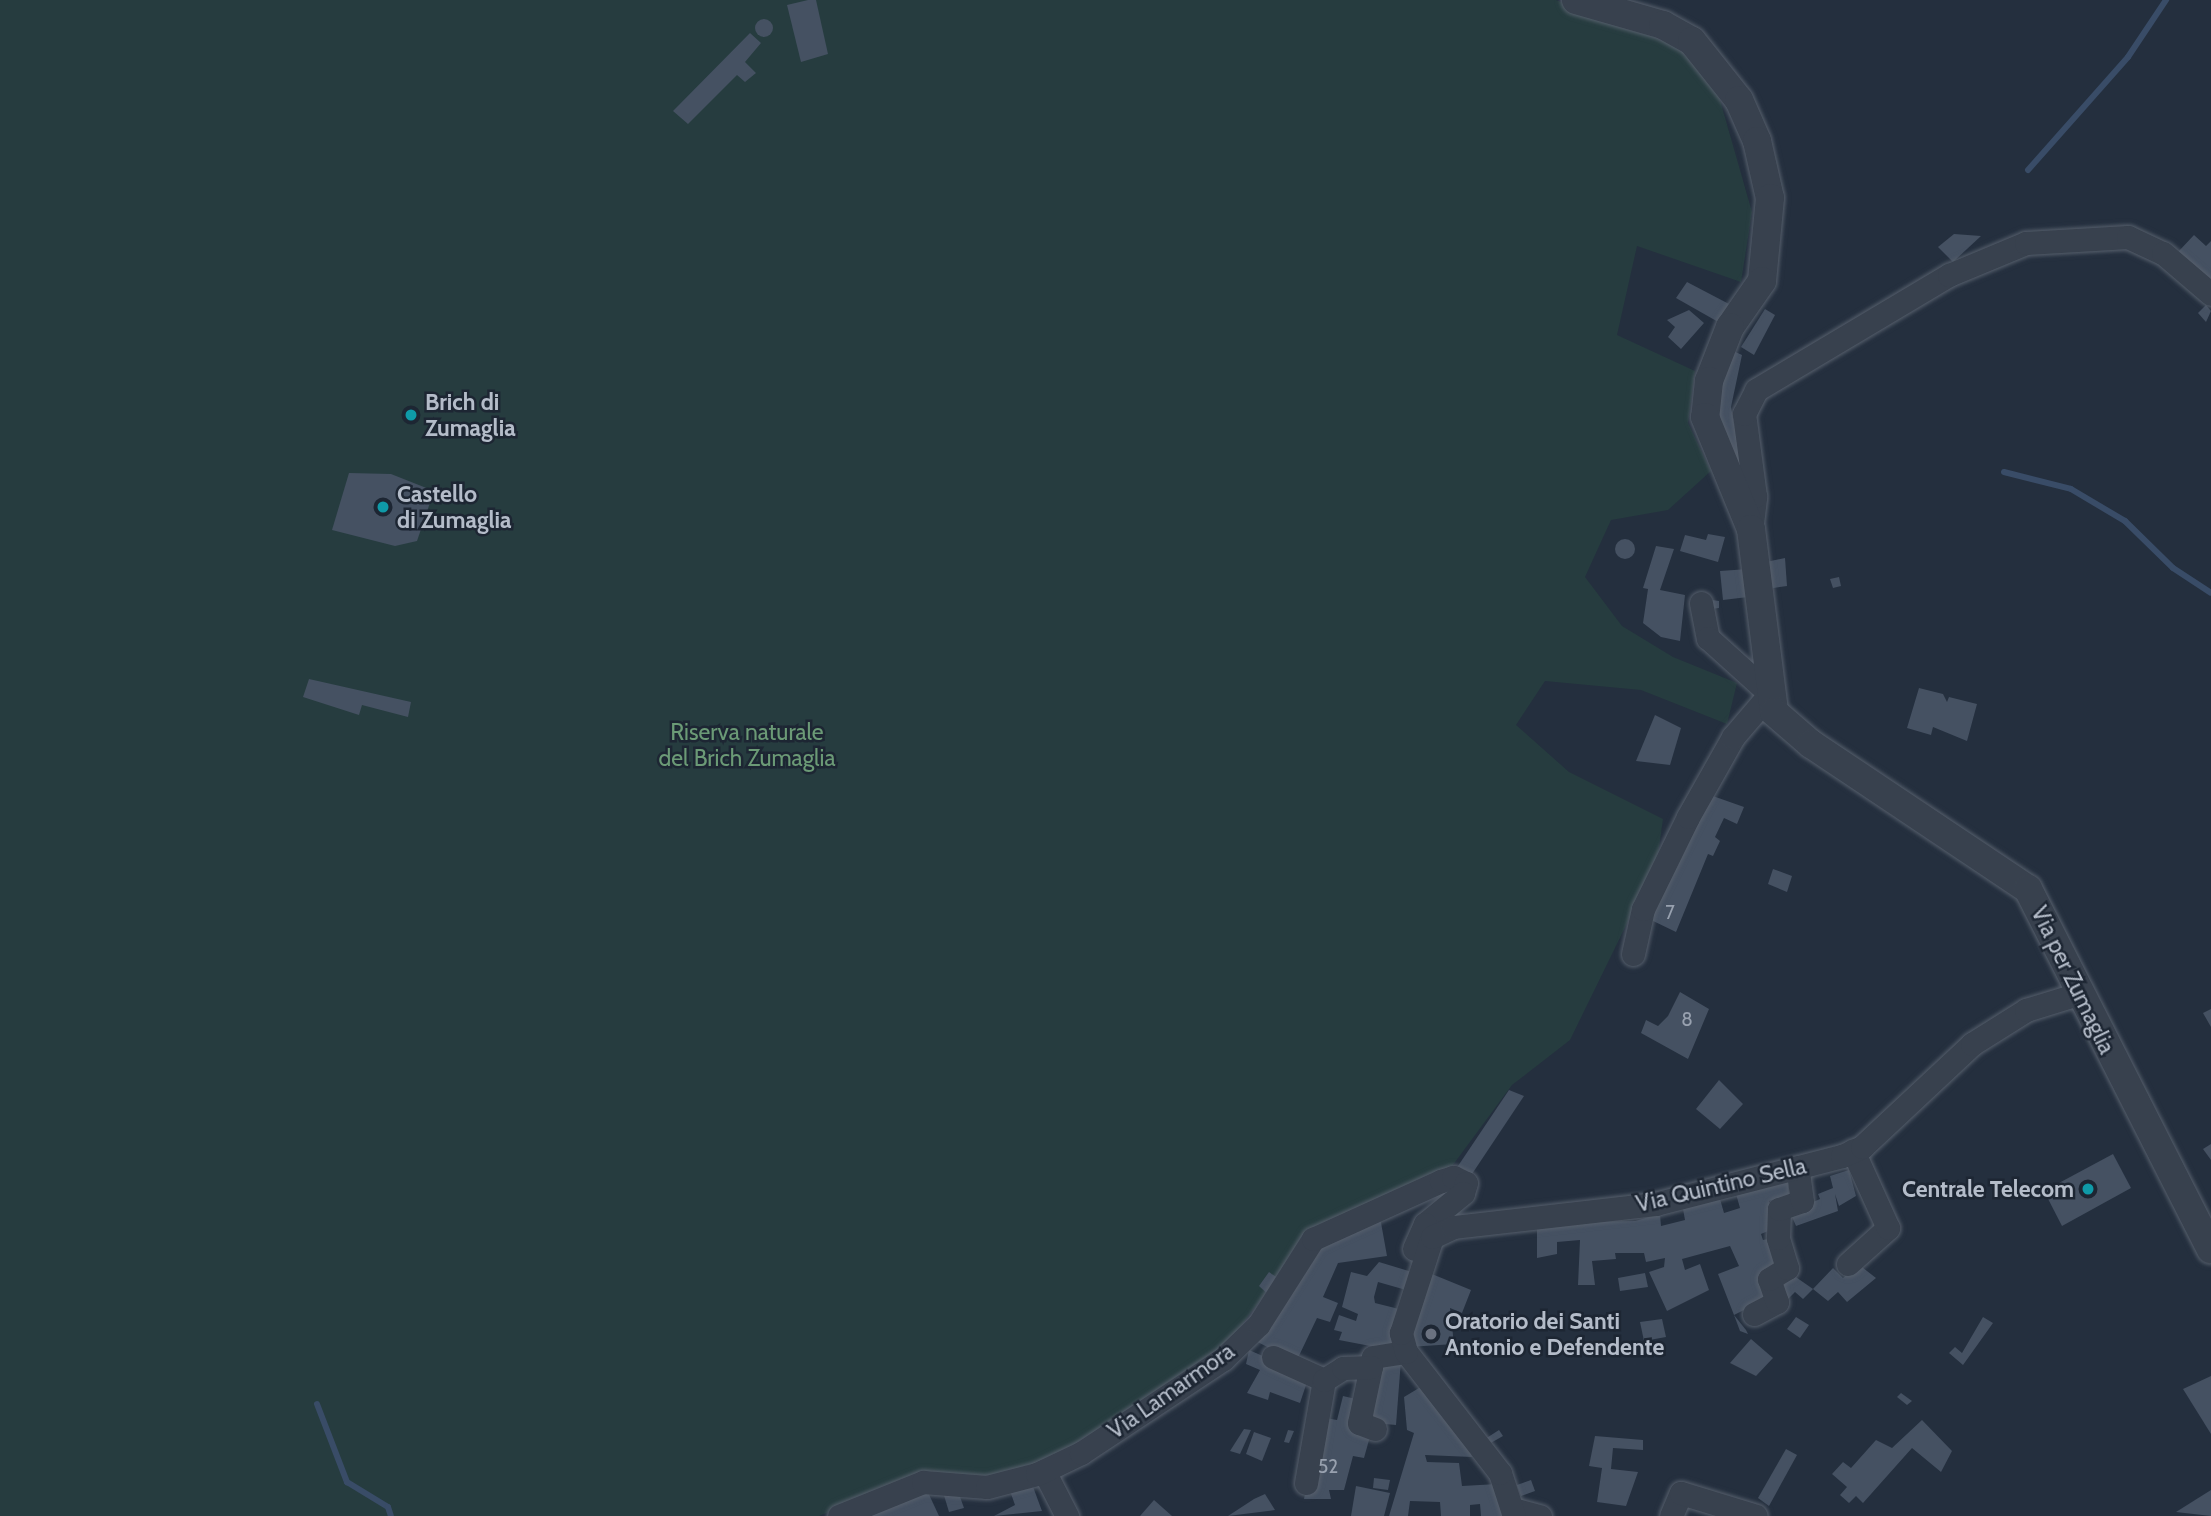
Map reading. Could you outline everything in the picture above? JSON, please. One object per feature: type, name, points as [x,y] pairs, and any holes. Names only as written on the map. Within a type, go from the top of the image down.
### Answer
[{"type":"street","name":"Via per Zumaglia","points":[[1576,0],[1663,25],[1692,41],[1739,100],[1757,141],[1770,198],[1762,281],[1730,327],[1709,381],[1705,417],[1751,531],[1768,694],[1774,712],[1811,744],[2028,889],[2078,994],[2211,1249]]},
{"type":"street","points":[[1751,531],[1755,496],[1744,414],[1756,390],[1949,275],[2026,243],[2128,237],[2163,253],[2211,294]]},
{"type":"street","points":[[1633,954],[1643,909],[1688,817],[1733,737],[1768,694],[1708,638],[1701,603]]},
{"type":"street","name":"Via Quintino Sella","points":[[1406,1352],[1401,1333],[1432,1237],[1453,1227],[1656,1204],[1853,1151],[1972,1044],[2026,1010],[2078,994]]},
{"type":"street","points":[[1848,1264],[1888,1228],[1853,1151]]},
{"type":"street","points":[[1754,1314],[1777,1302],[1769,1279],[1787,1268],[1778,1238],[1779,1209],[1802,1201],[1797,1167]]},
{"type":"street","name":"Via Lamarmora","points":[[839,1516],[923,1482],[987,1487],[1044,1471],[1223,1359],[1259,1324],[1313,1239],[1453,1177],[1466,1183],[1463,1194],[1425,1224],[1412,1260],[1421,1266]]},
{"type":"street","points":[[1376,1429],[1359,1423],[1373,1357],[1406,1352],[1500,1473],[1513,1512],[1540,1516]]},
{"type":"street","points":[[1273,1357],[1324,1380]]},
{"type":"street","points":[[1306,1483],[1324,1380],[1343,1368],[1371,1367]]},
{"type":"street","points":[[1044,1471],[1067,1516]]},
{"type":"street","points":[[1671,1516],[1681,1493],[1756,1516]]},
{"type":"green space","name":"Riserva naturale del Brich Zumaglia","points":[[0,0],[1556,0],[1679,47],[1718,93],[1752,212],[1741,282],[1637,246],[1617,335],[1695,371],[1688,423],[1711,471],[1668,510],[1611,520],[1585,577],[1622,626],[1673,657],[1737,683],[1727,724],[1641,690],[1545,681],[1516,725],[1569,772],[1663,819],[1657,862],[1570,1040],[1512,1085],[1447,1173],[1314,1229],[1219,1355],[1038,1466],[987,1478],[924,1474],[819,1516],[0,1516]]},
{"type":"building","points":[[816,0],[828,54],[801,62],[787,5]]},
{"type":"building","points":[[764,19],[770,22],[773,28],[770,34],[764,37],[758,34],[755,28],[758,22]]},
{"type":"building","points":[[750,33],[761,43],[745,62],[756,73],[745,82],[737,75],[688,124],[673,111]]},
{"type":"building","points":[[1954,234],[1981,236],[1953,262],[1938,247]]},
{"type":"building","points":[[2194,235],[2206,246],[2211,241],[2211,286],[2178,252]]},
{"type":"building","points":[[1687,282],[1729,304],[1720,323],[1676,298]]},
{"type":"building","points":[[2206,305],[2211,311],[2206,322],[2198,313]]},
{"type":"building","points":[[1765,309],[1775,315],[1754,355],[1741,347]]},
{"type":"building","points":[[1689,310],[1704,323],[1681,349],[1668,337],[1675,327],[1667,320]]},
{"type":"building","points":[[1729,349],[1742,355],[1731,407],[1742,472],[1721,447],[1715,388]]},
{"type":"building","name":"Castello di Zumaglia","points":[[349,473],[391,474],[434,491],[417,541],[395,546],[332,530]]},
{"type":"building","points":[[1708,534],[1725,537],[1718,562],[1680,551],[1685,535],[1706,540]]},
{"type":"building","points":[[1625,539],[1632,542],[1635,549],[1632,556],[1625,559],[1618,556],[1615,549],[1618,542]]},
{"type":"building","points":[[1656,546],[1674,549],[1660,590],[1685,595],[1680,641],[1661,637],[1643,623],[1648,589],[1643,588]]},
{"type":"building","points":[[1785,558],[1787,586],[1767,589],[1766,562]]},
{"type":"building","points":[[1748,569],[1748,597],[1723,600],[1720,571]]},
{"type":"building","points":[[1839,577],[1841,586],[1833,588],[1830,579]]},
{"type":"building","points":[[1712,600],[1719,601],[1719,608],[1711,609]]},
{"type":"building","points":[[309,679],[411,702],[408,717],[362,705],[359,715],[303,697]]},
{"type":"building","points":[[1919,688],[1943,694],[1947,702],[1949,697],[1977,704],[1967,741],[1933,727],[1931,735],[1907,728]]},
{"type":"building","points":[[1655,715],[1681,728],[1670,765],[1636,761]]},
{"type":"building","points":[[1710,795],[1744,807],[1737,824],[1724,818],[1715,837],[1720,841],[1713,856],[1708,854],[1676,932],[1649,919]]},
{"type":"building","points":[[1773,869],[1792,876],[1787,892],[1768,884]]},
{"type":"building","points":[[1680,992],[1709,1009],[1688,1059],[1641,1033],[1646,1020],[1658,1026],[1668,1016]]},
{"type":"building","points":[[2211,1009],[2211,1027],[2203,1013]]},
{"type":"building","points":[[1719,1080],[1743,1104],[1720,1129],[1696,1109]]},
{"type":"building","points":[[1509,1090],[1524,1096],[1472,1174],[1458,1166]]},
{"type":"building","points":[[2211,1144],[2211,1160],[2203,1149]]},
{"type":"building","name":"Centrale Telecom","points":[[2113,1154],[2131,1188],[2062,1226],[2044,1191]]},
{"type":"building","points":[[1849,1170],[1856,1196],[1839,1206],[1835,1194],[1838,1211],[1796,1226],[1790,1212],[1820,1199],[1818,1194],[1833,1188],[1830,1176]]},
{"type":"building","points":[[1787,1178],[1789,1195],[1769,1201],[1775,1228],[1761,1234],[1763,1240],[1772,1238],[1780,1265],[1770,1297],[1734,1315],[1718,1274],[1739,1266],[1730,1246],[1682,1259],[1685,1270],[1700,1264],[1709,1290],[1667,1311],[1649,1272],[1664,1267],[1665,1258],[1646,1262],[1644,1253],[1615,1253],[1616,1259],[1592,1261],[1595,1285],[1578,1285],[1580,1240],[1557,1242],[1557,1254],[1537,1258],[1537,1223],[1635,1221],[1660,1214],[1661,1226],[1685,1220],[1683,1209],[1720,1199],[1724,1213],[1740,1208],[1736,1194]]},
{"type":"building","points":[[1380,1217],[1387,1256],[1338,1263],[1323,1297],[1338,1303],[1330,1322],[1317,1318],[1296,1362],[1252,1339],[1322,1247]]},
{"type":"building","points":[[1379,1262],[1412,1272],[1406,1290],[1378,1282],[1375,1303],[1399,1309],[1391,1350],[1339,1340],[1342,1332],[1334,1330],[1339,1315],[1356,1321],[1358,1314],[1342,1307],[1351,1272],[1367,1276]]},
{"type":"building","points":[[1858,1264],[1876,1278],[1847,1302],[1838,1292],[1828,1301],[1813,1289],[1833,1268],[1843,1278]]},
{"type":"building","points":[[1269,1272],[1282,1281],[1271,1297],[1259,1286]]},
{"type":"building","points":[[1427,1272],[1471,1290],[1462,1313],[1450,1308],[1454,1344],[1409,1347]]},
{"type":"building","points":[[1645,1273],[1648,1287],[1620,1291],[1618,1278]]},
{"type":"building","points":[[1790,1273],[1813,1289],[1803,1299],[1795,1292],[1786,1301],[1774,1288]]},
{"type":"building","points":[[1734,1315],[1746,1330],[1748,1334],[1740,1331]]},
{"type":"building","points":[[1796,1317],[1809,1325],[1800,1338],[1787,1329]]},
{"type":"building","points":[[1983,1317],[1993,1323],[1963,1365],[1949,1353],[1955,1347],[1962,1353]]},
{"type":"building","points":[[1662,1319],[1666,1337],[1644,1341],[1640,1322]]},
{"type":"building","points":[[1751,1339],[1773,1358],[1756,1376],[1730,1363]]},
{"type":"building","points":[[1249,1350],[1309,1376],[1300,1403],[1270,1392],[1268,1400],[1247,1393],[1260,1370],[1246,1364]]},
{"type":"building","points":[[1401,1360],[1396,1425],[1373,1423],[1378,1363]]},
{"type":"building","points":[[2211,1376],[2211,1434],[2183,1389]]},
{"type":"building","points":[[1424,1385],[1465,1435],[1472,1457],[1425,1455],[1427,1462],[1459,1463],[1462,1486],[1497,1484],[1502,1516],[1481,1516],[1480,1504],[1470,1505],[1470,1516],[1441,1516],[1440,1502],[1410,1501],[1408,1516],[1389,1516],[1414,1433],[1407,1430],[1404,1397]]},
{"type":"building","points":[[1901,1393],[1912,1401],[1907,1405],[1897,1397]]},
{"type":"building","points":[[1343,1396],[1360,1400],[1371,1433],[1364,1458],[1353,1456],[1344,1490],[1329,1490],[1331,1499],[1304,1499],[1320,1417],[1337,1420]]},
{"type":"building","points":[[1922,1420],[1952,1451],[1941,1472],[1912,1448],[1863,1503],[1856,1496],[1849,1503],[1840,1495],[1847,1487],[1832,1474],[1843,1462],[1851,1468],[1876,1440],[1892,1448]]},
{"type":"building","points":[[1244,1429],[1251,1430],[1240,1454],[1230,1451]]},
{"type":"building","points":[[1288,1430],[1294,1431],[1289,1443],[1284,1442]]},
{"type":"building","points":[[1499,1430],[1503,1436],[1489,1444],[1485,1439]]},
{"type":"building","points":[[1254,1432],[1271,1438],[1262,1461],[1246,1454]]},
{"type":"building","points":[[1595,1436],[1643,1440],[1643,1450],[1613,1448],[1611,1469],[1638,1472],[1626,1506],[1597,1502],[1602,1468],[1589,1466]]},
{"type":"building","points":[[1786,1449],[1797,1455],[1769,1506],[1758,1498]]},
{"type":"building","points":[[1374,1478],[1390,1480],[1388,1490],[1373,1488]]},
{"type":"building","points":[[1531,1480],[1535,1491],[1521,1496],[1517,1485]]},
{"type":"building","points":[[1032,1484],[1042,1511],[994,1516],[1015,1505],[1010,1491]]},
{"type":"building","points":[[1356,1486],[1390,1493],[1384,1516],[1351,1516]]},
{"type":"building","points":[[926,1488],[939,1516],[850,1516]]},
{"type":"building","points":[[2211,1490],[2211,1516],[2176,1512]]},
{"type":"building","points":[[943,1492],[959,1494],[964,1508],[949,1512]]},
{"type":"building","points":[[1265,1494],[1275,1510],[1228,1516],[1254,1499]]},
{"type":"building","points":[[1154,1500],[1172,1516],[1140,1516]]},
{"type":"waterway","points":[[2028,170],[2128,57],[2166,0]]},
{"type":"waterway","points":[[2004,472],[2071,489],[2125,521],[2173,568],[2211,593]]},
{"type":"waterway","points":[[317,1404],[347,1482],[388,1507],[391,1516]]},
{"type":"place","name":"Brich di Zumaglia","points":[[411,415]]},
{"type":"place","name":"Castello di Zumaglia","points":[[383,507]]},
{"type":"place","name":"Centrale Telecom","points":[[2088,1189]]},
{"type":"place","name":"Oratorio dei Santi Antonio e Defendente","points":[[1431,1334]]}]
